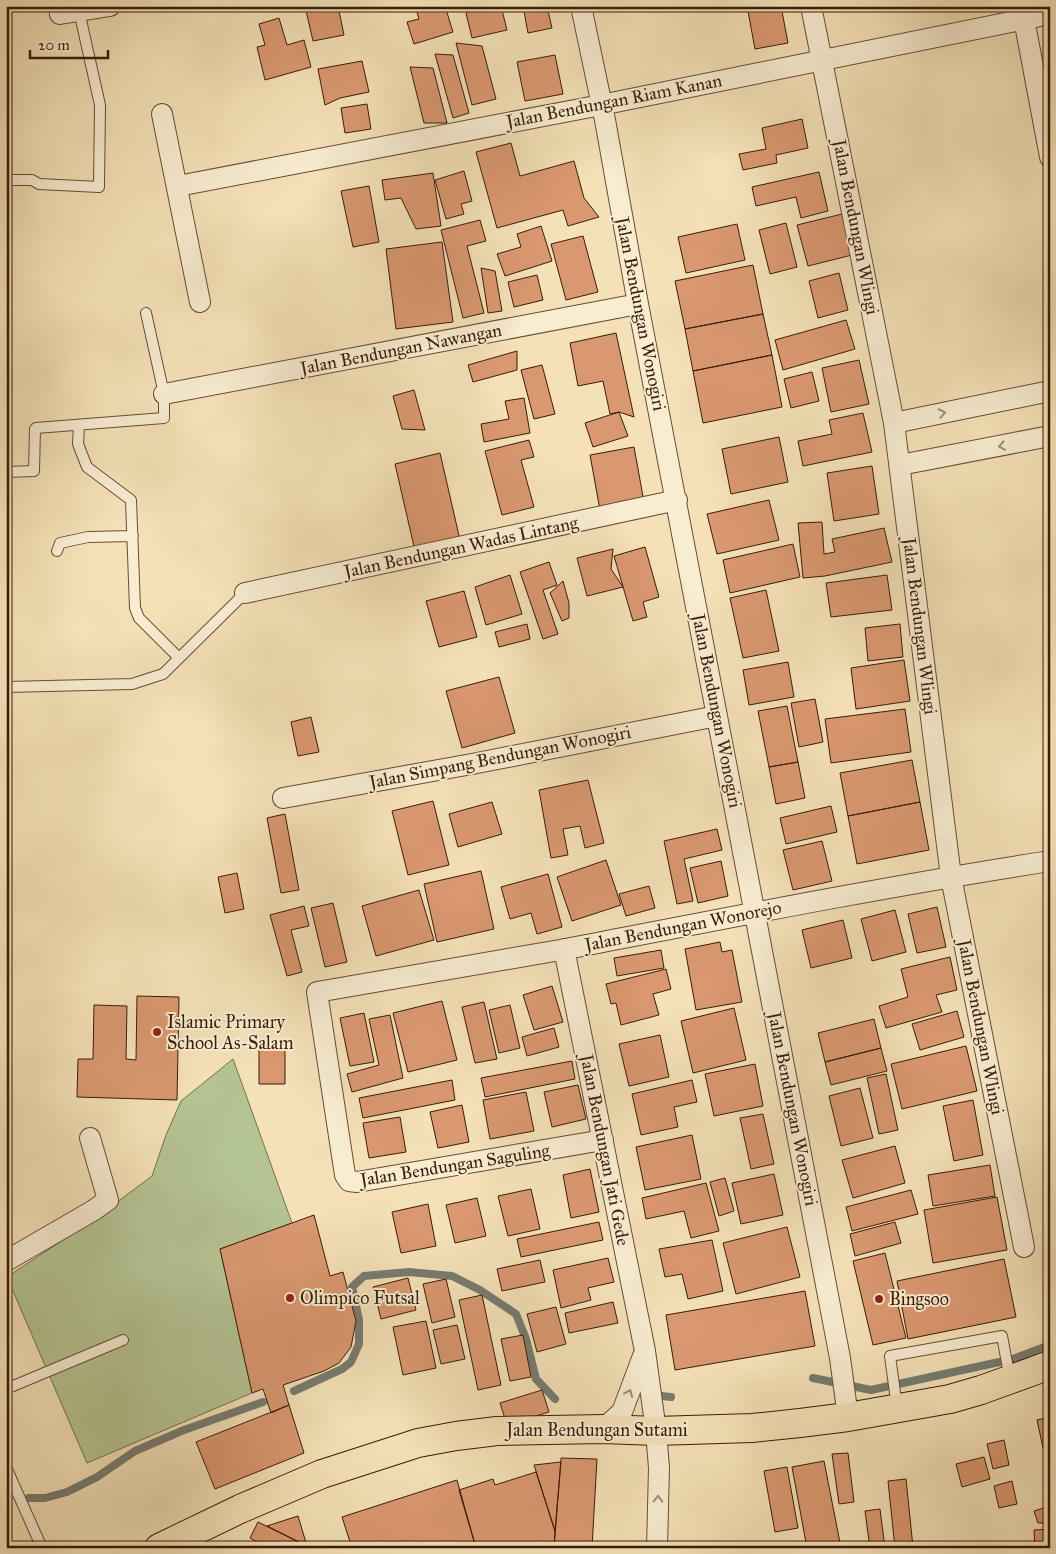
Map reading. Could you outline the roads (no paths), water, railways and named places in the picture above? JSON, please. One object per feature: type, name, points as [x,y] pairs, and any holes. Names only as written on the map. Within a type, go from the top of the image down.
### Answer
[{"type":"main road","name":"Jalan Bendungan Sutami","points":[[159,1548],[240,1509],[322,1474],[418,1443],[497,1431],[603,1429],[656,1431],[752,1428],[897,1402],[950,1399],[1009,1375],[1050,1365]]},
{"type":"street","points":[[60,14],[110,6]]},
{"type":"street","name":"Jalan Bendungan Wonogiri","points":[[581,6],[840,1358],[847,1410]]},
{"type":"street","name":"Jalan Bendungan Wlingi","points":[[811,6],[894,423],[951,877],[1024,1247]]},
{"type":"street","name":"Jalan Bendungan Riam Kanan","points":[[178,186],[601,105],[1050,14]]},
{"type":"street","points":[[1024,19],[1050,157]]},
{"type":"street","points":[[162,114],[200,302]]},
{"type":"street","name":"Jalan Bendungan Nawangan","points":[[164,394],[638,304]]},
{"type":"street","points":[[894,423],[1050,391]]},
{"type":"street","points":[[900,465],[1050,436]]},
{"type":"street","name":"Jalan Bendungan Wadas Lintang","points":[[244,593],[676,500]]},
{"type":"street","name":"Jalan Simpang Bendungan Wonogiri","points":[[283,798],[472,764],[718,716]]},
{"type":"street","name":"Jalan Bendungan Wonorejo","points":[[317,992],[564,949],[755,912],[1050,861]]},
{"type":"street","name":"Jalan Bendungan Jati Gede","points":[[564,949],[645,1352],[659,1468],[657,1548]]},
{"type":"street","name":"Jalan Bendungan Saguling","points":[[317,992],[345,1175],[349,1181],[358,1182],[603,1140]]},
{"type":"street","points":[[6,1260],[108,1200],[90,1138]]},
{"type":"street","points":[[603,1429],[622,1412],[645,1352]]},
{"type":"lane","points":[[6,180],[32,180],[39,184],[99,187],[100,105],[80,11]]},
{"type":"lane","points":[[6,472],[34,471],[36,428],[164,418],[164,394],[146,313]]},
{"type":"lane","points":[[79,425],[78,444],[87,467],[131,500],[135,608],[139,618],[179,658]]},
{"type":"lane","points":[[57,551],[60,543],[88,537],[133,536]]},
{"type":"lane","points":[[6,687],[132,684],[163,674],[244,593]]},
{"type":"lane","points":[[897,1402],[890,1356],[1002,1336],[1009,1375]]},
{"type":"lane","points":[[6,1389],[123,1340]]},
{"type":"lane","points":[[6,1467],[42,1548]]},
{"type":"waterway","points":[[294,1391],[342,1369],[351,1362],[359,1344],[359,1320],[352,1287],[364,1276],[409,1272],[452,1276],[480,1290],[516,1314],[526,1339],[536,1379],[555,1399]]},
{"type":"waterway","points":[[813,1378],[871,1390],[1013,1359],[1050,1345]]},
{"type":"waterway","points":[[661,1396],[671,1397]]},
{"type":"waterway","points":[[29,1498],[45,1498],[67,1492],[97,1477],[135,1451],[184,1430],[263,1402]]},
{"type":"place","name":"Islamic Primary School As-Salam","points":[[157,1032]]},
{"type":"place","name":"Olimpico Futsal","points":[[290,1298]]},
{"type":"place","name":"Bingsoo","points":[[879,1299]]}]
